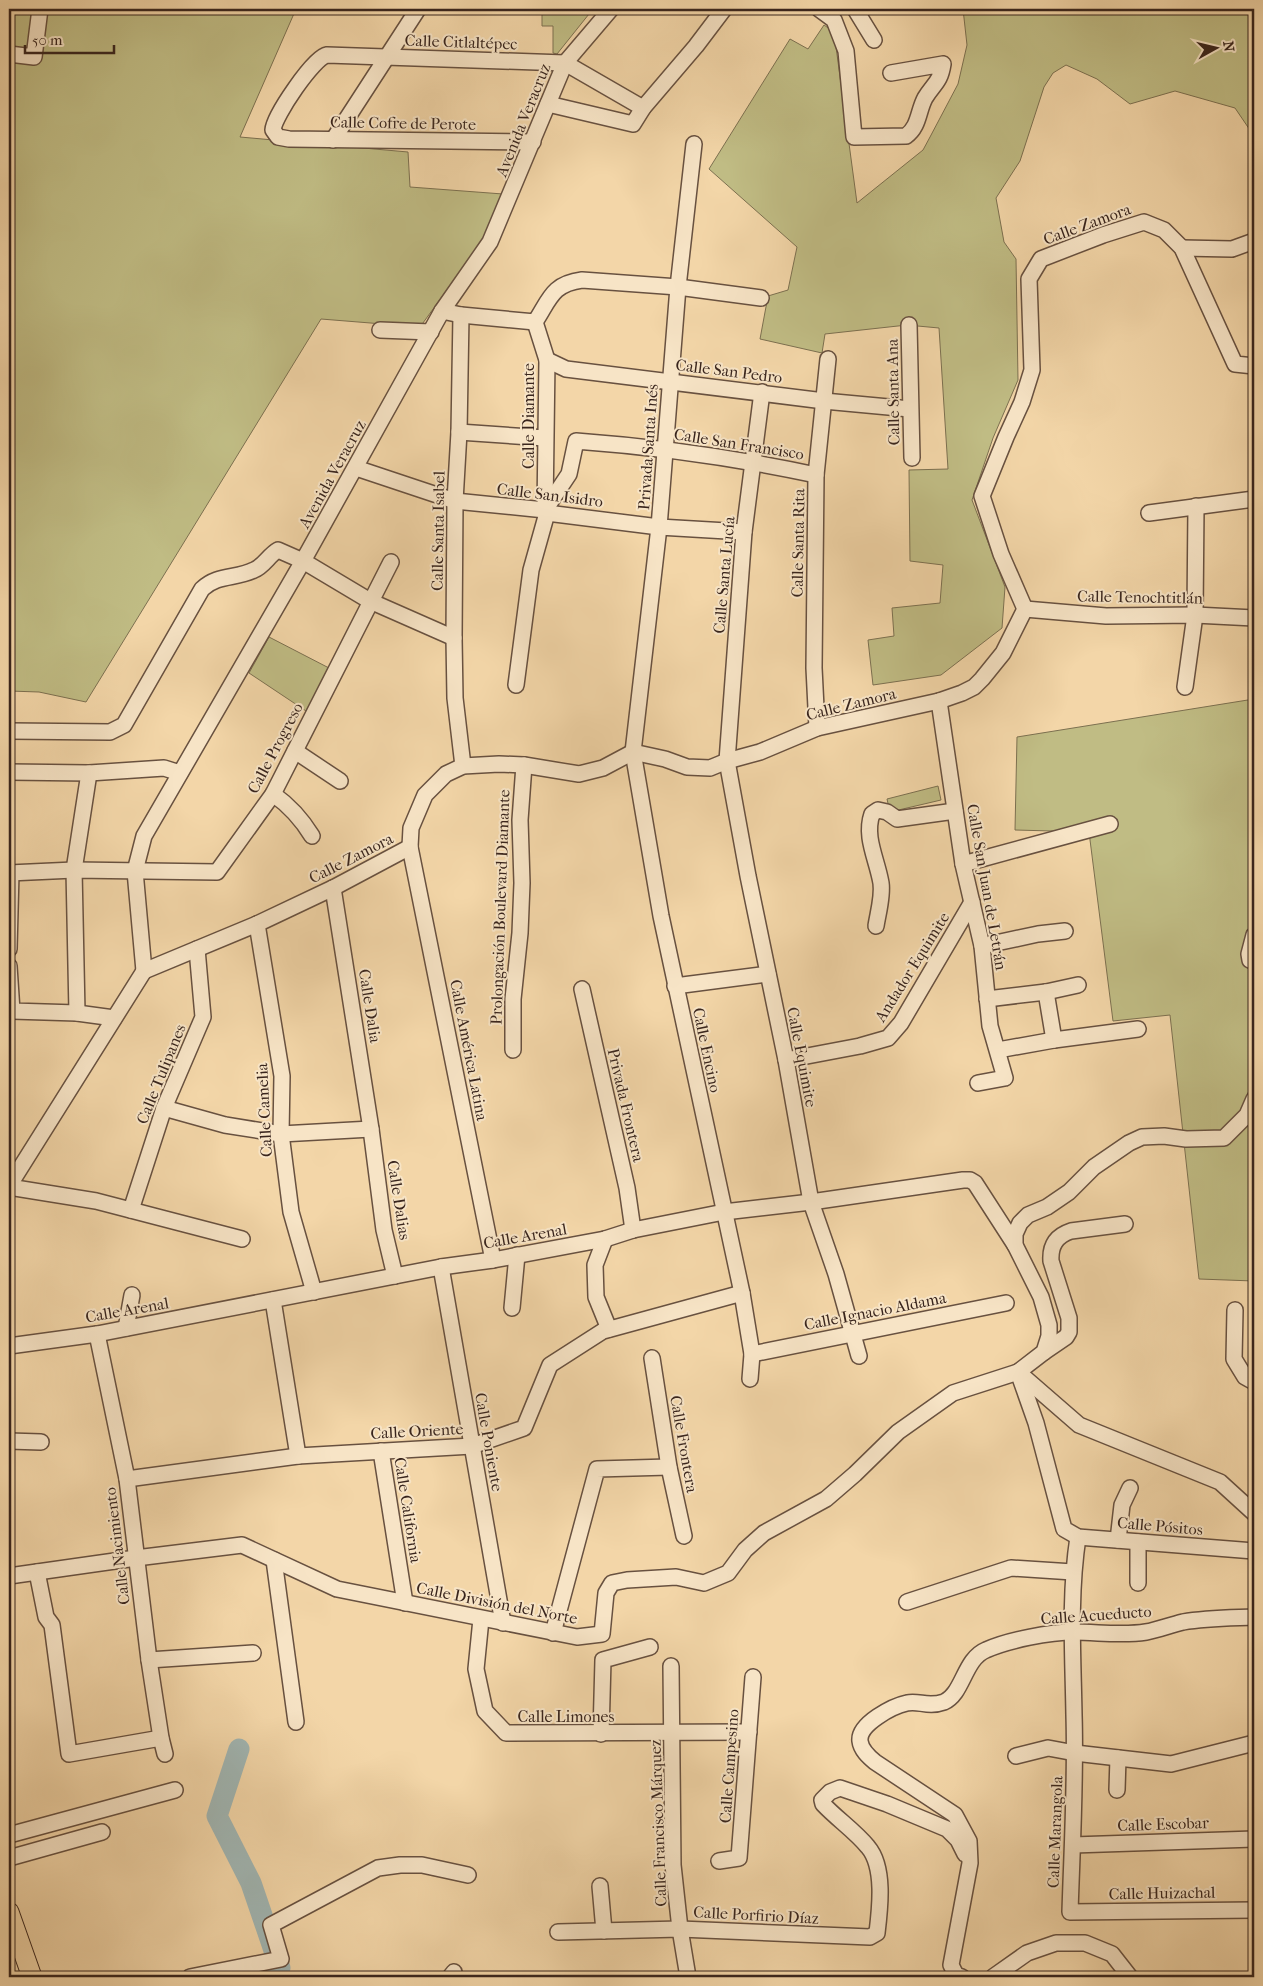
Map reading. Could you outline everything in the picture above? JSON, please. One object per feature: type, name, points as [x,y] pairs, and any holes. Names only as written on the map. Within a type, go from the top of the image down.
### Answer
[{"type":"main road","points":[[9,1912],[32,1977]]},
{"type":"street","points":[[9,54],[34,57],[40,9]]},
{"type":"street","points":[[333,140],[418,9]]},
{"type":"street","name":"Avenida Veracruz","points":[[144,971],[135,871],[144,836],[356,468],[442,311],[490,242],[565,63],[611,9]]},
{"type":"street","points":[[548,104],[633,124],[643,108],[696,46],[724,9]]},
{"type":"street","points":[[819,9],[834,20],[846,51],[854,137],[906,136],[912,131],[925,99],[941,77],[943,64],[892,73]]},
{"type":"street","points":[[855,9],[874,40]]},
{"type":"street","name":"Calle Citlaltépec","points":[[274,134],[273,125],[285,102],[322,56],[386,56],[565,63]]},
{"type":"street","points":[[565,63],[643,108]]},
{"type":"street","name":"Calle Cofre de Perote","points":[[274,134],[278,137],[289,139],[533,142]]},
{"type":"street","name":"Privada Santa Inés","points":[[633,752],[659,526],[678,288],[694,144]]},
{"type":"street","name":"Calle Zamora","points":[[144,971],[257,924],[334,888],[410,847],[411,828],[425,794],[446,774],[463,766],[524,765],[579,774],[603,768],[633,752],[665,759],[687,767],[710,768],[760,752],[816,728],[939,701],[974,687],[1003,654],[1025,609],[1001,554],[982,496],[1022,402],[1032,370],[1029,279],[1042,259],[1109,232],[1144,222],[1164,230],[1182,248],[1234,364],[1254,366]]},
{"type":"street","points":[[1182,248],[1232,249],[1254,241]]},
{"type":"street","points":[[442,311],[461,315],[535,322],[557,288],[570,281],[582,280],[678,288],[761,298]]},
{"type":"street","name":"Calle Santa Isabel","points":[[461,315],[459,432],[455,502],[454,638],[455,698],[463,766]]},
{"type":"street","name":"Calle Diamante","points":[[516,685],[531,570],[546,512],[547,360],[535,322]]},
{"type":"street","name":"Calle Santa Ana","points":[[909,325],[912,458]]},
{"type":"street","points":[[380,330],[431,332]]},
{"type":"street","name":"Calle Santa Rita","points":[[816,728],[814,668],[816,475],[828,359]]},
{"type":"street","name":"Calle San Pedro","points":[[547,360],[566,369],[824,401],[910,409]]},
{"type":"street","name":"Calle Santa Lucía","points":[[727,761],[744,532],[762,392]]},
{"type":"street","points":[[459,432],[545,438]]},
{"type":"street","name":"Calle San Francisco","points":[[546,512],[569,474],[576,441],[665,449],[752,461],[816,475]]},
{"type":"street","name":"Calle San Isidro","points":[[356,468],[455,502],[659,526],[744,532]]},
{"type":"street","points":[[1149,513],[1254,499]]},
{"type":"street","points":[[1185,687],[1195,615],[1196,506]]},
{"type":"street","points":[[9,731],[110,732],[124,725],[202,589],[211,582],[252,572],[278,550],[303,561],[370,601],[454,638]]},
{"type":"street","name":"Calle Progreso","points":[[135,871],[217,872],[273,794],[391,562]]},
{"type":"street","name":"Calle Tenochtitlán","points":[[1025,609],[1106,616],[1195,615],[1254,618]]},
{"type":"street","name":"Calle San Juan de Letrán","points":[[939,701],[963,864],[982,946],[990,1026],[1005,1078],[978,1083]]},
{"type":"street","points":[[295,751],[340,781]]},
{"type":"street","name":"Calle Encino","points":[[633,752],[661,916],[742,1293],[752,1354],[750,1378]]},
{"type":"street","name":"Calle Equimite","points":[[727,761],[786,1060],[811,1202],[836,1274],[859,1356]]},
{"type":"street","name":"Prolongación Boulevard Diamante","points":[[513,1050],[513,999],[522,891],[520,820],[524,765]]},
{"type":"street","points":[[9,772],[90,773],[164,768],[180,773]]},
{"type":"street","points":[[77,1012],[74,870],[90,773]]},
{"type":"street","points":[[273,794],[299,816],[312,836]]},
{"type":"street","points":[[876,926],[881,885],[869,836],[868,824],[872,814],[878,810],[887,812],[898,819],[955,811]]},
{"type":"street","points":[[963,864],[1110,824]]},
{"type":"street","name":"Calle América Latina","points":[[410,847],[493,1260]]},
{"type":"street","points":[[9,949],[10,873],[74,870],[135,871]]},
{"type":"street","name":"Calle Dalia","points":[[334,888],[371,1129]]},
{"type":"street","name":"Andador Equimite","points":[[786,1060],[860,1046],[888,1038],[901,1023],[972,902]]},
{"type":"street","name":"Calle Camelia","points":[[257,924],[282,1076],[281,1134],[291,1212],[314,1292]]},
{"type":"street","points":[[982,946],[1065,930]]},
{"type":"street","points":[[1254,935],[1249,954],[1250,960],[1254,962]]},
{"type":"street","name":"Calle Tulipanes","points":[[132,1210],[164,1108],[204,1017],[197,949]]},
{"type":"street","points":[[9,966],[12,1011],[77,1012],[114,1018]]},
{"type":"street","points":[[144,971],[9,1186],[96,1201],[242,1239]]},
{"type":"street","points":[[676,986],[768,974]]},
{"type":"street","points":[[987,999],[1046,992],[1078,985]]},
{"type":"street","name":"Privada Frontera","points":[[582,989],[627,1188],[633,1230]]},
{"type":"street","points":[[1046,992],[1054,1040]]},
{"type":"street","points":[[998,1050],[1054,1040],[1138,1029]]},
{"type":"street","points":[[1044,1352],[1049,1336],[1047,1312],[1015,1245],[1015,1234],[1020,1223],[1028,1215],[1046,1207],[1069,1192],[1094,1167],[1129,1143],[1142,1137],[1224,1138],[1247,1115],[1254,1099]]},
{"type":"street","points":[[164,1108],[225,1126],[281,1134],[371,1129]]},
{"type":"street","name":"Calle Dalias","points":[[371,1129],[384,1230],[395,1276]]},
{"type":"street","name":"Calle Arenal","points":[[9,1346],[97,1334],[441,1267],[493,1260],[605,1239],[633,1230],[724,1212],[970,1180],[1015,1245]]},
{"type":"street","points":[[1125,1224],[1071,1231],[1062,1234],[1054,1243],[1051,1252],[1051,1262],[1070,1325],[1066,1337],[1018,1372],[1079,1425],[1220,1482],[1254,1513]]},
{"type":"street","points":[[605,1239],[595,1265],[596,1297],[609,1329]]},
{"type":"street","points":[[512,1308],[517,1255]]},
{"type":"street","name":"Calle Poniente","points":[[441,1267],[503,1623]]},
{"type":"street","name":"Calle Oriente","points":[[127,1480],[298,1456],[472,1446],[524,1428],[550,1365],[603,1331],[742,1293]]},
{"type":"street","points":[[126,1328],[132,1295]]},
{"type":"street","points":[[273,1300],[298,1456]]},
{"type":"street","name":"Calle Ignacio Aldama","points":[[752,1354],[1006,1303]]},
{"type":"street","points":[[1235,1310],[1234,1359],[1245,1377],[1254,1382]]},
{"type":"street","name":"Calle Nacimiento","points":[[97,1334],[127,1480],[149,1660],[165,1754]]},
{"type":"street","name":"Calle Frontera","points":[[652,1358],[669,1467],[684,1536]]},
{"type":"street","name":"Calle Pósitos","points":[[1018,1372],[1036,1423],[1064,1529],[1078,1537],[1254,1552]]},
{"type":"street","name":"Calle División del Norte","points":[[9,1576],[242,1545],[337,1589],[577,1638],[602,1634],[606,1593],[612,1584],[627,1580],[676,1577],[704,1582],[728,1573],[745,1550],[764,1533],[826,1499],[898,1432],[953,1393],[1018,1372]]},
{"type":"street","points":[[9,1441],[41,1442]]},
{"type":"street","name":"Calle California","points":[[380,1451],[405,1603]]},
{"type":"street","points":[[554,1633],[597,1469],[669,1467]]},
{"type":"street","points":[[1118,1540],[1122,1505],[1130,1488]]},
{"type":"street","name":"Calle Marangola","points":[[1070,1912],[1075,1753],[1072,1632],[1073,1572],[1078,1537]]},
{"type":"street","points":[[1138,1542],[1138,1583]]},
{"type":"street","points":[[274,1560],[296,1722]]},
{"type":"street","points":[[907,1602],[1011,1568],[1073,1572]]},
{"type":"street","points":[[37,1572],[46,1617],[52,1625],[69,1754],[161,1738]]},
{"type":"street","name":"Calle Acueducto","points":[[962,1977],[956,1975],[951,1965],[970,1863],[969,1841],[954,1815],[875,1762],[865,1753],[860,1742],[860,1734],[868,1725],[888,1710],[909,1702],[930,1706],[946,1701],[956,1690],[968,1665],[983,1651],[1008,1641],[1072,1632],[1120,1634],[1146,1632],[1182,1622],[1254,1617]]},
{"type":"street","name":"Calle Limones","points":[[481,1619],[476,1669],[477,1678],[485,1711],[506,1733],[673,1734],[749,1732]]},
{"type":"street","points":[[601,1734],[603,1660],[650,1647]]},
{"type":"street","points":[[149,1660],[253,1653]]},
{"type":"street","name":"Calle Francisco Márquez","points":[[671,1666],[673,1865],[680,1929],[688,1977]]},
{"type":"street","name":"Calle Campesino","points":[[719,1862],[739,1858],[753,1677]]},
{"type":"street","points":[[1016,1756],[1048,1748],[1171,1764],[1254,1744]]},
{"type":"street","points":[[1117,1790],[1118,1758]]},
{"type":"street","name":"Calle Porfirio Díaz","points":[[558,1932],[680,1929],[870,1937],[876,1935],[881,1904],[876,1860],[869,1847],[824,1806],[822,1802],[830,1792],[840,1788],[887,1804],[947,1829],[958,1840],[970,1863]]},
{"type":"street","points":[[9,1835],[175,1790]]},
{"type":"street","points":[[9,1858],[102,1832]]},
{"type":"street","name":"Calle Escobar","points":[[1073,1845],[1254,1839]]},
{"type":"street","points":[[190,1977],[281,1959],[271,1925],[378,1868],[422,1865],[468,1875]]},
{"type":"street","points":[[600,1886],[604,1931]]},
{"type":"street","name":"Calle Huizachal","points":[[1070,1912],[1254,1910]]},
{"type":"street","points":[[993,1977],[1027,1953],[1056,1943],[1085,1943],[1112,1954],[1130,1977]]},
{"type":"shaded area","points":[[9,9],[296,9],[240,137],[408,152],[410,187],[516,195],[420,327],[321,319],[86,702],[39,692],[9,691]]},
{"type":"shaded area","points":[[542,9],[593,9],[557,54],[553,53],[553,26],[542,26]]},
{"type":"shaded area","points":[[963,9],[1254,9],[1254,136],[1235,108],[1175,91],[1130,104],[1097,79],[1066,65],[1053,73],[1044,87],[1020,161],[996,198],[1004,242],[1016,259],[1018,380],[993,438],[972,500],[1005,587],[1002,628],[941,675],[873,685],[868,640],[894,636],[892,608],[940,603],[943,565],[910,561],[909,470],[948,469],[939,328],[907,325],[825,334],[822,353],[760,339],[768,296],[788,290],[797,247],[709,169],[790,39],[808,49],[824,25],[834,32],[857,203],[923,150],[958,84],[967,45]]},
{"type":"shaded area","points":[[269,637],[329,668],[306,711],[249,673]]},
{"type":"shaded area","points":[[1254,699],[1254,1281],[1199,1279],[1170,1015],[1113,1021],[1089,832],[1015,830],[1017,737]]},
{"type":"shaded area","points":[[938,786],[941,800],[890,812],[887,799]]},
{"type":"waterway","points":[[239,1749],[217,1816],[251,1883],[280,1968],[255,1977]]}]
